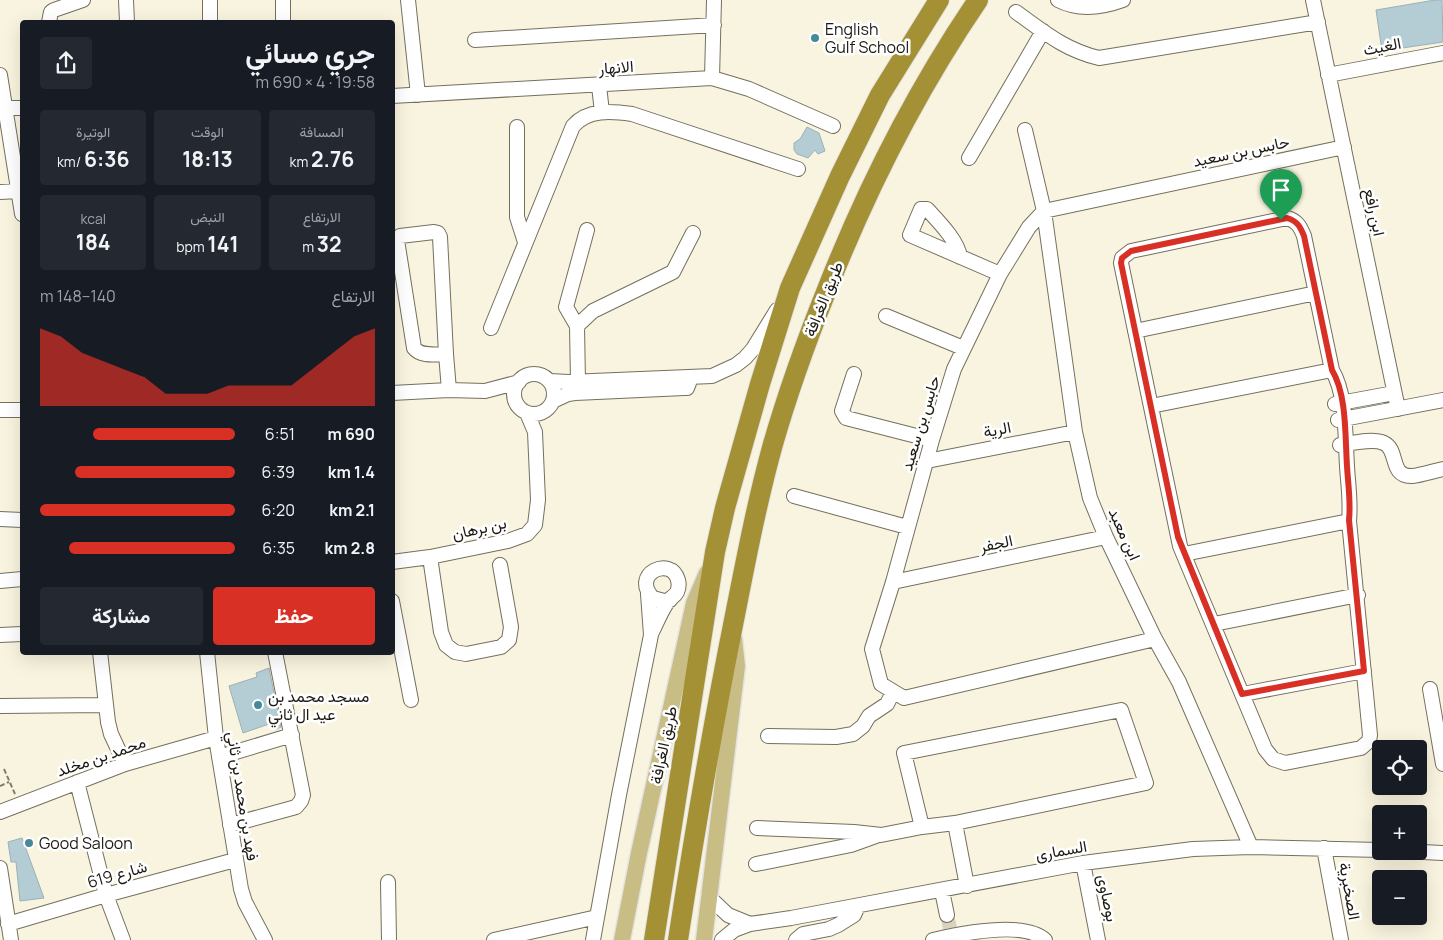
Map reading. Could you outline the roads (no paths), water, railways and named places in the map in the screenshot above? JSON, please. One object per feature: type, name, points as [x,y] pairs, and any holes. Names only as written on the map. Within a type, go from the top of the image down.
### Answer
[{"type":"highway","name":"طريق الغرافة","points":[[654,940],[715,552],[725,508],[760,384],[790,288],[829,200],[880,95],[939,0]]},
{"type":"highway","name":"طريق الغرافة","points":[[678,940],[716,707],[733,623],[772,446],[793,379],[838,262],[897,133],[930,75],[978,0]]},
{"type":"main road","name":"طريق الغرافة","points":[[622,940],[694,603],[715,552]]},
{"type":"main road","name":"طريق الغرافة","points":[[704,940],[737,666],[733,623]]},
{"type":"street","points":[[49,20],[50,12],[83,0]]},
{"type":"street","points":[[126,0],[126,20]]},
{"type":"street","points":[[210,0],[210,20]]},
{"type":"street","points":[[283,0],[283,20]]},
{"type":"street","points":[[408,0],[418,95]]},
{"type":"street","points":[[712,78],[714,0]]},
{"type":"street","points":[[1058,0],[1074,7],[1085,8],[1123,0]]},
{"type":"street","name":"ابن رافع","points":[[1313,0],[1398,409]]},
{"type":"street","points":[[1016,12],[1068,48],[1099,58],[1318,22]]},
{"type":"street","points":[[476,40],[714,24]]},
{"type":"street","points":[[969,158],[1043,31]]},
{"type":"street","name":"الغيث","points":[[1328,75],[1443,53]]},
{"type":"street","points":[[0,75],[20,199]]},
{"type":"street","name":"الانهار","points":[[395,96],[599,86],[712,78],[750,89],[833,126]]},
{"type":"street","points":[[599,86],[602,112]]},
{"type":"street","points":[[6,108],[20,108]]},
{"type":"street","points":[[491,328],[573,126],[580,118],[588,114],[602,112],[632,114],[798,169]]},
{"type":"street","points":[[517,127],[517,218],[525,242]]},
{"type":"street","name":"ابن معبد","points":[[1025,130],[1044,211],[1075,432],[1090,498],[1106,537],[1155,639],[1179,682],[1250,847]]},
{"type":"street","name":"حابس بن سعيد","points":[[893,692],[881,684],[872,649],[893,582],[932,440],[954,369],[963,348],[1000,274],[1029,227],[1044,211],[1344,147]]},
{"type":"street","points":[[0,192],[19,191]]},
{"type":"street","points":[[960,257],[956,245],[927,209],[922,209],[910,235],[960,257],[1000,274]]},
{"type":"street","points":[[1287,218],[1299,224],[1302,230],[1316,293],[1332,370],[1331,387],[1338,404],[1341,419],[1344,498],[1349,520],[1358,595],[1370,735],[1366,745],[1361,748],[1285,763],[1279,762],[1268,755],[1184,554],[1176,529],[1121,268],[1122,258],[1131,251],[1287,218]]},
{"type":"street","points":[[578,382],[577,326],[566,307],[587,230]]},
{"type":"street","points":[[446,354],[420,354],[414,348],[396,240],[400,236],[434,232],[440,235],[449,390]]},
{"type":"street","points":[[577,326],[593,311],[672,272],[693,233]]},
{"type":"street","points":[[549,381],[578,382],[712,376],[729,369],[745,358],[790,288]]},
{"type":"street","points":[[1135,331],[1316,293]]},
{"type":"street","points":[[886,316],[963,348]]},
{"type":"street","points":[[1151,406],[1332,370]]},
{"type":"street","points":[[553,401],[554,392],[549,381],[534,374],[523,378],[514,391],[518,406],[534,413],[548,408],[553,401],[561,396],[574,393],[684,388],[689,383],[684,378]]},
{"type":"street","points":[[854,374],[842,411],[846,418],[932,440]]},
{"type":"street","points":[[395,393],[485,390],[519,382]]},
{"type":"street","points":[[485,390],[515,400]]},
{"type":"street","points":[[1338,404],[1394,393]]},
{"type":"street","points":[[1341,419],[1443,400]]},
{"type":"street","points":[[0,410],[20,410]]},
{"type":"street","name":"بن برهان","points":[[395,562],[430,557],[508,541],[527,534],[535,525],[538,500],[534,413]]},
{"type":"street","name":"الرية","points":[[927,461],[1075,432]]},
{"type":"street","points":[[1343,444],[1382,442],[1390,448],[1395,467],[1405,475],[1411,476],[1443,469]]},
{"type":"street","points":[[794,496],[908,527]]},
{"type":"street","points":[[0,519],[20,520]]},
{"type":"street","points":[[1184,554],[1349,520]]},
{"type":"street","name":"الجفر","points":[[893,582],[1106,537]]},
{"type":"street","points":[[430,557],[441,632],[446,645],[456,652],[466,654],[501,647],[509,640],[511,627],[500,565]]},
{"type":"street","points":[[593,940],[619,795],[651,635],[646,582],[652,572],[664,568],[675,573],[679,585],[678,591],[670,600],[651,635]]},
{"type":"street","points":[[0,581],[20,579]]},
{"type":"street","points":[[648,594],[658,601],[670,600]]},
{"type":"street","points":[[1214,624],[1358,595]]},
{"type":"street","points":[[395,617],[411,700]]},
{"type":"street","points":[[0,635],[20,634]]},
{"type":"street","points":[[768,736],[836,737],[853,734],[863,726],[868,716],[887,704],[893,692],[904,698],[1155,639]]},
{"type":"street","points":[[100,655],[105,705],[111,734],[125,764]]},
{"type":"street","name":"فهد بن محمد بن ثاني","points":[[206,655],[216,738],[235,860],[245,902],[265,940]]},
{"type":"street","points":[[230,825],[289,809],[301,802],[303,795],[276,655]]},
{"type":"street","points":[[1242,694],[1364,671]]},
{"type":"street","points":[[1430,688],[1443,764]]},
{"type":"street","points":[[0,706],[105,705]]},
{"type":"street","points":[[756,864],[850,845],[881,834],[955,823],[1146,783],[1121,710],[904,753],[922,827]]},
{"type":"street","points":[[219,757],[292,735]]},
{"type":"street","name":"محمد بن مخلد","points":[[0,812],[125,764],[216,738]]},
{"type":"street","points":[[77,782],[106,895],[123,940]]},
{"type":"street","points":[[955,823],[967,886]]},
{"type":"street","points":[[757,828],[881,834]]},
{"type":"street","name":"السمارى","points":[[722,940],[734,930],[750,924],[942,891],[1083,863],[1193,849],[1250,847],[1372,850]]},
{"type":"street","name":"الصخبرية","points":[[1324,848],[1341,940]]},
{"type":"street","points":[[1427,852],[1443,853]]},
{"type":"street","name":"شارع 619","points":[[8,924],[235,860]]},
{"type":"street","name":"بوصاوى","points":[[1083,863],[1098,940]]},
{"type":"street","points":[[0,868],[11,940]]},
{"type":"street","points":[[388,882],[389,940]]},
{"type":"street","points":[[942,891],[949,926]]},
{"type":"street","points":[[708,896],[728,915],[750,924]]},
{"type":"street","points":[[791,918],[796,940],[803,934],[838,926],[854,915],[858,906]]},
{"type":"street","points":[[494,940],[597,918]]},
{"type":"street","points":[[933,940],[949,926],[1031,932],[1044,940]]},
{"type":"tunnel","points":[[947,915],[950,928]]},
{"type":"place","name":"English Gulf School","points":[[815,38]]},
{"type":"place","name":"مسجد محمد بن عيد ال ثاني","points":[[258,705]]},
{"type":"place","name":"Good Saloon","points":[[29,843]]}]
